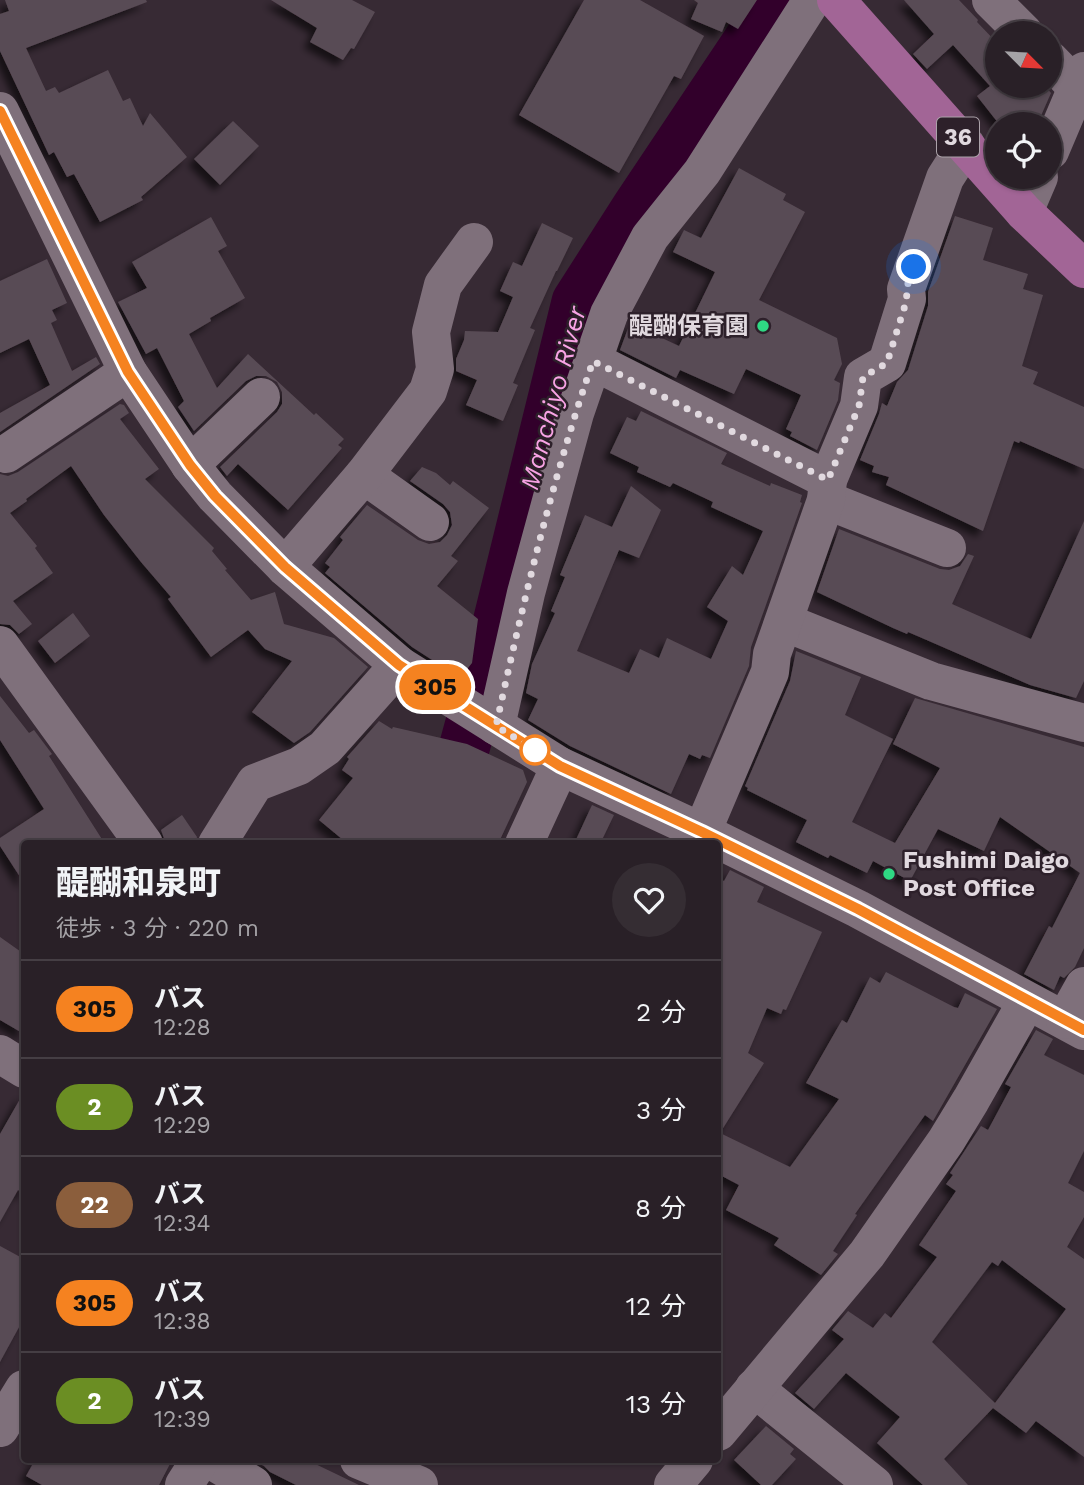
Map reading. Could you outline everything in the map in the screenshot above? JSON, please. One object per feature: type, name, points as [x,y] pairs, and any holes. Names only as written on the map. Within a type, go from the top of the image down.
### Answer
[{"type":"main road","name":"36","points":[[836,0],[1024,212],[1084,269]]},
{"type":"street","points":[[480,717],[526,593],[575,413],[608,314],[650,237],[702,172],[812,0]]},
{"type":"street","points":[[991,0],[1012,21]]},
{"type":"street","points":[[1062,69],[1082,84],[1062,126]]},
{"type":"street","points":[[0,111],[128,372],[190,465],[215,496],[285,567],[399,665],[560,766],[718,840]]},
{"type":"street","points":[[702,832],[770,672],[772,654],[827,490],[859,406],[863,377],[887,363],[907,299],[906,289],[945,178],[966,145]]},
{"type":"street","points":[[1024,212],[1034,189]]},
{"type":"street","points":[[285,567],[364,475],[428,391],[435,369],[431,332],[443,285],[474,242]]},
{"type":"street","points":[[593,361],[827,490],[947,548]]},
{"type":"street","points":[[6,454],[128,372]]},
{"type":"street","points":[[190,465],[261,397]]},
{"type":"street","points":[[364,475],[430,522]]},
{"type":"street","points":[[784,622],[931,681],[1084,723]]},
{"type":"street","points":[[0,645],[141,840]]},
{"type":"street","points":[[219,840],[255,783],[299,765],[325,748],[399,665]]},
{"type":"street","points":[[526,840],[560,766]]},
{"type":"street","points":[[721,841],[858,909],[1074,1026],[1084,986]]},
{"type":"street","points":[[721,1428],[867,1254],[915,1188],[971,1100],[1027,1001]]},
{"type":"street","points":[[754,1388],[874,1485]]},
{"type":"street","points":[[0,1428],[21,1394]]},
{"type":"street","points":[[184,1485],[198,1463]]},
{"type":"street","points":[[216,1463],[253,1485]]},
{"type":"street","points":[[345,1485],[361,1463]]},
{"type":"street","points":[[364,1463],[419,1485]]},
{"type":"street","points":[[673,1485],[692,1463]]},
{"type":"building","points":[[5,0],[146,0],[147,2],[26,48],[46,91],[55,87],[59,93],[108,70],[123,101],[130,98],[143,126],[150,113],[187,157],[141,197],[143,200],[100,222],[74,174],[67,177],[54,152],[49,155],[0,51],[0,14],[9,11]]},
{"type":"building","points":[[271,0],[352,0],[375,12],[354,49],[351,48],[343,60],[310,42],[317,28]]},
{"type":"building","points":[[584,0],[640,0],[704,36],[681,79],[674,76],[619,173],[519,115]]},
{"type":"building","points":[[694,0],[757,0],[738,29],[726,22],[722,32],[691,19],[698,3]]},
{"type":"building","points":[[904,0],[959,0],[985,30],[985,80],[953,45],[927,69],[913,54],[934,34]]},
{"type":"building","points":[[985,90],[985,98],[1049,98],[1043,112],[990,112],[977,96]]},
{"type":"building","points":[[233,121],[259,146],[220,185],[194,159]]},
{"type":"building","points":[[739,168],[786,194],[783,200],[805,212],[759,300],[837,338],[842,364],[834,380],[840,383],[838,400],[817,450],[790,436],[792,432],[786,429],[801,395],[746,369],[734,394],[680,370],[676,378],[620,350],[630,323],[679,346],[715,272],[673,252],[684,230],[701,238]]},
{"type":"building","points":[[955,216],[993,228],[983,260],[1028,274],[1023,289],[1043,295],[1022,366],[1038,372],[1033,384],[1084,407],[1084,469],[1020,441],[1014,441],[983,531],[886,485],[889,477],[872,472],[874,466],[860,460],[882,403],[887,406],[897,382],[908,370],[928,306],[928,292]]},
{"type":"building","points":[[211,217],[227,246],[218,251],[245,298],[210,318],[211,321],[189,334],[217,388],[248,354],[344,439],[338,445],[342,448],[288,510],[238,464],[227,476],[220,467],[277,412],[282,404],[282,392],[277,382],[266,376],[256,376],[246,381],[194,431],[178,407],[184,401],[157,348],[146,354],[118,302],[147,288],[132,262]]},
{"type":"building","points":[[542,223],[573,238],[530,328],[535,330],[513,383],[518,385],[503,421],[466,405],[477,380],[456,371],[456,359],[465,331],[498,332],[513,297],[500,291],[513,262],[522,266]]},
{"type":"building","points":[[47,259],[67,303],[52,310],[57,320],[51,323],[72,371],[96,357],[100,364],[0,432],[0,413],[50,385],[29,339],[0,353],[0,281]]},
{"type":"building","points":[[120,404],[124,405],[129,413],[120,419],[159,469],[145,479],[214,548],[212,551],[227,569],[225,570],[251,600],[275,592],[284,624],[334,638],[368,667],[310,732],[294,743],[252,712],[292,661],[265,649],[248,630],[211,657],[168,599],[171,597],[104,515],[71,466],[10,513],[37,546],[35,548],[53,573],[13,601],[32,624],[19,634],[10,625],[0,624],[0,474],[8,476],[18,472]]},
{"type":"building","points":[[641,411],[727,453],[721,464],[770,486],[771,483],[802,495],[802,503],[751,647],[749,666],[710,758],[702,755],[700,759],[689,754],[671,794],[570,746],[528,720],[538,699],[526,693],[532,664],[555,613],[551,611],[565,577],[560,575],[585,515],[612,527],[631,486],[661,510],[639,558],[619,550],[577,651],[629,673],[640,649],[659,658],[667,638],[711,659],[728,621],[707,607],[732,566],[743,575],[763,531],[711,507],[713,502],[673,483],[670,487],[637,472],[639,467],[610,453],[627,417],[636,421]]},
{"type":"building","points":[[422,467],[436,473],[450,485],[453,481],[489,508],[451,556],[458,561],[437,586],[478,619],[472,663],[460,678],[412,647],[325,573],[330,567],[325,563],[343,540],[340,537],[367,505],[418,540],[429,544],[440,542],[447,535],[452,525],[450,512],[410,481]]},
{"type":"building","points":[[1084,521],[1084,681],[1076,698],[1030,685],[893,628],[817,592],[839,529],[940,569],[949,570],[960,566],[968,554],[974,556],[952,604],[1031,639]]},
{"type":"building","points":[[73,613],[90,636],[55,663],[38,641]]},
{"type":"building","points":[[796,651],[861,677],[845,715],[893,739],[852,822],[895,843],[940,768],[893,744],[915,698],[1084,747],[1084,948],[1075,967],[1064,978],[1060,976],[1054,990],[1024,974],[1049,926],[1052,928],[1080,873],[1000,817],[984,851],[938,829],[910,881],[873,861],[867,873],[796,842],[807,820],[747,790],[745,786],[790,681]]},
{"type":"building","points":[[0,696],[29,733],[34,730],[52,754],[49,756],[102,840],[21,840],[21,878],[0,846],[0,838],[44,809],[0,740]]},
{"type":"building","points":[[379,721],[392,729],[393,727],[467,744],[523,770],[527,782],[500,840],[343,840],[319,820],[353,778],[342,770],[349,759],[347,757]]},
{"type":"building","points":[[592,805],[614,815],[602,840],[576,840]]},
{"type":"building","points":[[182,815],[197,837],[196,840],[165,840],[161,830]]},
{"type":"building","points":[[730,870],[764,887],[757,902],[822,932],[786,1010],[783,1009],[781,1014],[767,1008],[748,1053],[764,1063],[721,1131],[721,880],[724,881]]},
{"type":"building","points":[[0,937],[21,952],[21,1032],[0,1020]]},
{"type":"building","points":[[886,972],[954,1007],[958,1008],[965,993],[997,1009],[933,1121],[925,1115],[855,1214],[857,1215],[833,1251],[838,1254],[821,1275],[774,1245],[779,1238],[726,1210],[739,1185],[721,1176],[721,1133],[790,1167],[839,1099],[806,1083],[842,1020],[847,1023],[870,977],[880,983]]},
{"type":"building","points":[[1036,1030],[1053,1039],[1044,1055],[1084,1075],[1084,1151],[1068,1183],[1084,1192],[1084,1217],[1067,1247],[1084,1259],[1084,1457],[1036,1421],[1026,1433],[993,1408],[944,1459],[968,1485],[923,1485],[877,1443],[900,1417],[846,1373],[814,1409],[795,1393],[844,1339],[832,1330],[848,1311],[873,1328],[885,1313],[891,1318],[937,1257],[919,1245],[956,1191],[946,1184],[953,1175],[950,1173],[981,1126],[988,1130],[1011,1087],[1005,1084]],"holes":[[[1002,1260],[1066,1309],[995,1403],[932,1342],[992,1262],[998,1266]]]},
{"type":"building","points":[[21,1097],[21,1192],[18,1190],[0,1222],[0,1134]]},
{"type":"building","points":[[0,1246],[21,1257],[21,1324],[0,1362]]},
{"type":"building","points":[[766,1426],[794,1449],[790,1454],[796,1459],[772,1485],[761,1485],[734,1460]]},
{"type":"building","points":[[33,1463],[170,1463],[159,1485],[42,1485],[26,1476]]},
{"type":"building","points":[[258,1463],[313,1463],[359,1485],[296,1485]]},
{"type":"waterway","name":"Manchiyo River","points":[[447,811],[496,631],[577,302],[776,0]]},
{"type":"bus line","name":"305","points":[[0,111],[128,372],[190,465],[250,533],[285,567],[399,665],[560,766],[718,840]]},
{"type":"bus line","name":"305","points":[[721,841],[858,909],[1084,1030]]},
{"type":"place","name":"醍醐保育園","points":[[763,326]]},
{"type":"place","name":"Fushimi Daigo Post Office","points":[[889,874]]},
{"type":"route","points":[[535,750],[496,726],[526,593],[575,413],[593,361],[828,480],[859,406],[863,377],[887,363],[914,267]]}]
